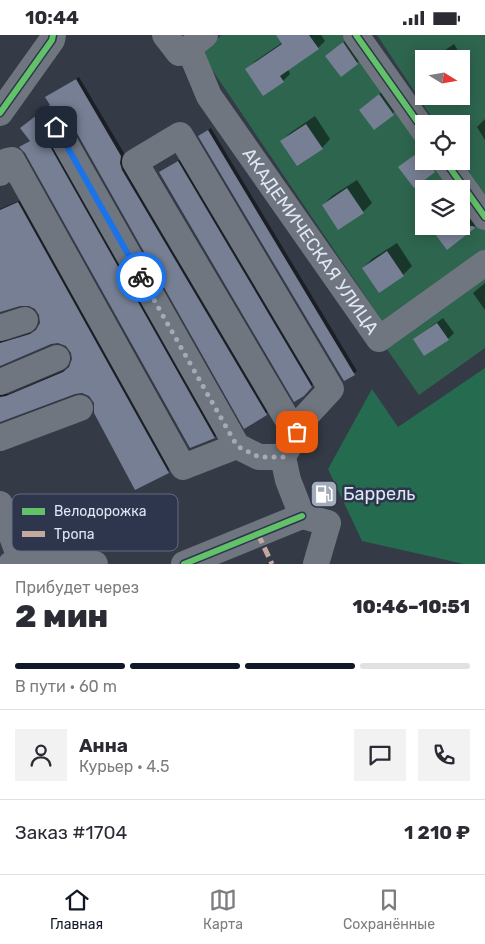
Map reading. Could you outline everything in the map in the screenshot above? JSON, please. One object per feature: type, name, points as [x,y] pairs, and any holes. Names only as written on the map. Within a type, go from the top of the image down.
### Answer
[{"type":"street","points":[[0,113],[52,40],[53,35]]},
{"type":"street","points":[[165,35],[179,53],[197,42]]},
{"type":"street","points":[[356,35],[415,118]]},
{"type":"street","name":"АКАДЕМИЧЕСКАЯ УЛИЦА","points":[[197,42],[209,96],[379,339],[485,263]]},
{"type":"street","points":[[56,127],[237,446],[259,457],[283,457]]},
{"type":"street","points":[[297,432],[287,419],[135,162],[180,135],[332,389],[306,416],[283,457],[288,479],[302,516]]},
{"type":"street","points":[[0,173],[7,161],[12,160],[183,467],[237,446]]},
{"type":"street","points":[[451,170],[485,217]]},
{"type":"street","points":[[0,328],[24,320]]},
{"type":"street","points":[[0,382],[57,359]]},
{"type":"street","points":[[0,438],[80,408]]},
{"type":"street","points":[[0,504],[12,548]]},
{"type":"street","points":[[184,564],[302,516],[328,523],[316,564]]},
{"type":"street","points":[[16,562],[44,553],[95,564]]},
{"type":"green space","points":[[222,35],[347,35],[415,130],[415,170],[443,170],[451,180],[415,180],[415,235],[470,235],[470,208],[485,229],[485,254],[383,322],[200,52]]},
{"type":"green space","points":[[377,35],[485,35],[485,197],[467,170],[470,170],[470,115],[430,115],[423,105],[470,105],[470,50],[415,50],[415,92]]},
{"type":"green space","points":[[485,277],[485,348],[419,395],[386,348]]},
{"type":"green space","points":[[485,368],[485,564],[464,564],[362,541],[328,469],[372,389],[398,427]]},
{"type":"building","points":[[276,35],[309,35],[319,49],[280,76],[284,82],[263,96],[245,69],[282,44]]},
{"type":"building","points":[[343,42],[358,64],[341,77],[325,56]]},
{"type":"building","points":[[76,79],[121,156],[122,170],[267,415],[244,429],[69,119],[64,114],[57,112],[48,114],[43,119],[41,126],[43,134],[215,438],[190,448],[25,153],[19,147],[30,141],[20,128],[50,105],[45,97]]},
{"type":"building","points":[[379,94],[394,115],[374,130],[359,110]]},
{"type":"building","points":[[306,124],[323,149],[297,166],[280,141]]},
{"type":"building","points":[[208,130],[355,375],[344,381],[198,136]]},
{"type":"building","points":[[415,155],[415,170],[434,170],[435,172],[424,180],[415,180],[414,188],[398,167]]},
{"type":"building","points":[[178,161],[312,387],[304,396],[294,402],[159,172]]},
{"type":"building","points":[[347,188],[364,213],[338,230],[322,205]]},
{"type":"building","points":[[18,202],[169,473],[135,490],[94,413],[94,403],[89,396],[82,393],[75,394],[0,422],[0,397],[63,372],[69,367],[72,359],[71,353],[66,346],[58,343],[51,344],[0,366],[0,343],[30,334],[36,330],[40,323],[39,315],[35,309],[29,306],[20,306],[0,312],[0,210]]},
{"type":"building","points":[[470,226],[475,228],[470,232]]},
{"type":"building","points":[[436,235],[466,235],[447,250]]},
{"type":"building","points":[[387,251],[404,276],[379,293],[362,268]]},
{"type":"building","points":[[437,323],[449,340],[424,356],[413,339]]},
{"type":"marked path","points":[[258,534],[272,564]]},
{"type":"cycle path","points":[[0,113],[52,40],[53,35]]},
{"type":"cycle path","points":[[356,35],[415,118]]},
{"type":"cycle path","points":[[451,170],[485,217]]},
{"type":"cycle path","points":[[184,564],[302,516]]},
{"type":"way so far","points":[[141,277],[237,446],[259,457],[283,457],[297,432]]},
{"type":"place","name":"Баррель","points":[[324,494]]},
{"type":"route","points":[[56,127],[141,277]]}]
